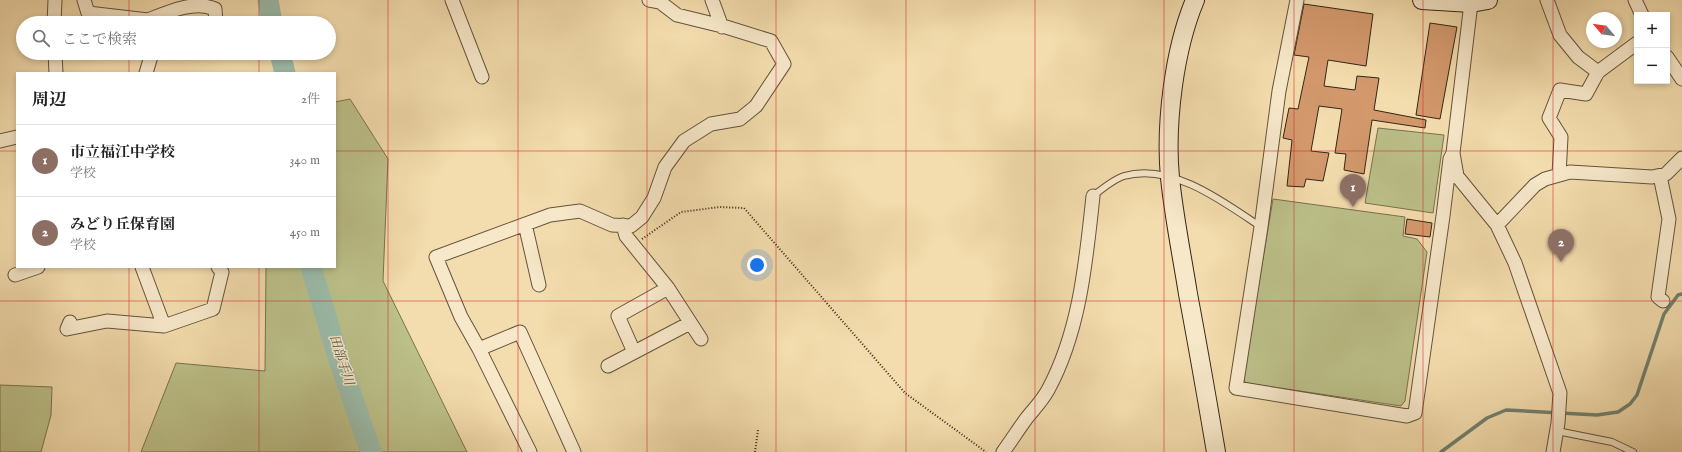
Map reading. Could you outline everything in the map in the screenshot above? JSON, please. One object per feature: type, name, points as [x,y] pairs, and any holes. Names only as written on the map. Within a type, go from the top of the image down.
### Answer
[{"type":"street","points":[[54,16],[55,0]]},
{"type":"street","points":[[84,0],[88,13],[108,16]]},
{"type":"street","points":[[452,0],[482,77]]},
{"type":"street","points":[[712,0],[722,26]]},
{"type":"street","points":[[1195,0],[1184,36],[1174,82],[1168,128],[1170,177],[1177,230],[1216,452]]},
{"type":"street","points":[[1297,0],[1279,91],[1261,227],[1236,388],[1407,416],[1414,413],[1450,159],[1453,153]]},
{"type":"street","points":[[1422,0],[1465,2],[1488,0]]},
{"type":"street","points":[[1547,0],[1560,35],[1578,57],[1598,72]]},
{"type":"street","points":[[1635,0],[1641,12]]},
{"type":"street","points":[[530,452],[479,349],[460,317],[436,257],[550,215],[580,211],[612,225],[631,226],[642,217],[654,198],[665,167],[684,140],[712,124],[740,119],[756,106],[784,64],[771,41],[722,26],[677,15],[658,1]]},
{"type":"street","points":[[161,16],[184,5],[209,2],[215,9],[216,16]]},
{"type":"street","points":[[1465,2],[1453,153],[1457,176],[1497,224],[1515,263],[1560,393],[1557,431],[1553,452]]},
{"type":"street","points":[[1559,175],[1561,137],[1549,118],[1560,90],[1586,94],[1598,72],[1634,45]]},
{"type":"street","points":[[55,60],[56,72]]},
{"type":"street","points":[[146,72],[150,60]]},
{"type":"street","points":[[1670,61],[1682,79]]},
{"type":"street","points":[[0,141],[16,138]]},
{"type":"street","points":[[1497,224],[1535,186],[1545,179],[1570,172],[1652,177],[1660,176],[1666,174],[1682,158]]},
{"type":"street","points":[[1660,176],[1670,219],[1658,297],[1663,301]]},
{"type":"street","points":[[1003,452],[1025,420],[1048,392],[1060,363],[1076,313],[1086,257],[1093,196]]},
{"type":"street","points":[[525,224],[539,285]]},
{"type":"street","points":[[623,225],[626,236],[668,288],[700,339]]},
{"type":"street","points":[[15,274],[35,268]]},
{"type":"street","points":[[142,268],[164,326]]},
{"type":"street","points":[[70,322],[67,329],[107,321],[164,326],[213,309],[222,272],[219,268]]},
{"type":"street","points":[[634,352],[618,316],[668,288]]},
{"type":"street","points":[[608,366],[690,323]]},
{"type":"street","points":[[479,349],[520,332],[574,452]]},
{"type":"lane","points":[[1093,196],[1123,176],[1148,172],[1170,177],[1208,191],[1261,227]]},
{"type":"lane","points":[[1557,431],[1612,442],[1633,452]]},
{"type":"path","points":[[633,245],[680,212],[720,207],[744,208],[905,393],[986,452]]},
{"type":"path","points":[[755,452],[758,430]]},
{"type":"green space","points":[[350,99],[388,159],[383,281],[467,452],[141,452],[176,363],[265,371],[266,268],[336,268],[336,102]]},
{"type":"green space","points":[[1378,128],[1444,135],[1433,213],[1365,203]]},
{"type":"green space","points":[[1273,199],[1405,217],[1403,236],[1417,239],[1427,252],[1405,401],[1401,406],[1246,383],[1243,378]]},
{"type":"green space","points":[[0,385],[52,387],[51,415],[41,452],[0,452]]},
{"type":"building","points":[[1304,4],[1373,14],[1366,66],[1328,60],[1324,86],[1355,90],[1357,76],[1379,78],[1374,110],[1426,120],[1425,128],[1372,120],[1364,174],[1344,170],[1346,154],[1335,153],[1342,109],[1319,106],[1311,151],[1329,153],[1323,181],[1306,179],[1304,187],[1287,186],[1292,140],[1283,138],[1289,108],[1298,109],[1309,57],[1294,55]]},
{"type":"building","points":[[1430,23],[1457,27],[1440,119],[1416,115]]},
{"type":"building","points":[[1407,219],[1432,223],[1430,237],[1405,234]]},
{"type":"waterway","name":"田部手川","points":[[268,0],[271,16]]},
{"type":"waterway","name":"田部手川","points":[[282,60],[285,72]]},
{"type":"waterway","name":"田部手川","points":[[311,268],[339,360],[371,452]]},
{"type":"waterway","points":[[1441,452],[1487,418],[1506,410],[1597,415],[1618,412],[1630,404],[1637,395],[1664,314],[1678,295],[1682,294]]},
{"type":"place","name":"市立福江中学校","points":[[1353,207]]},
{"type":"place","name":"みどり丘保育園","points":[[1561,262]]}]
